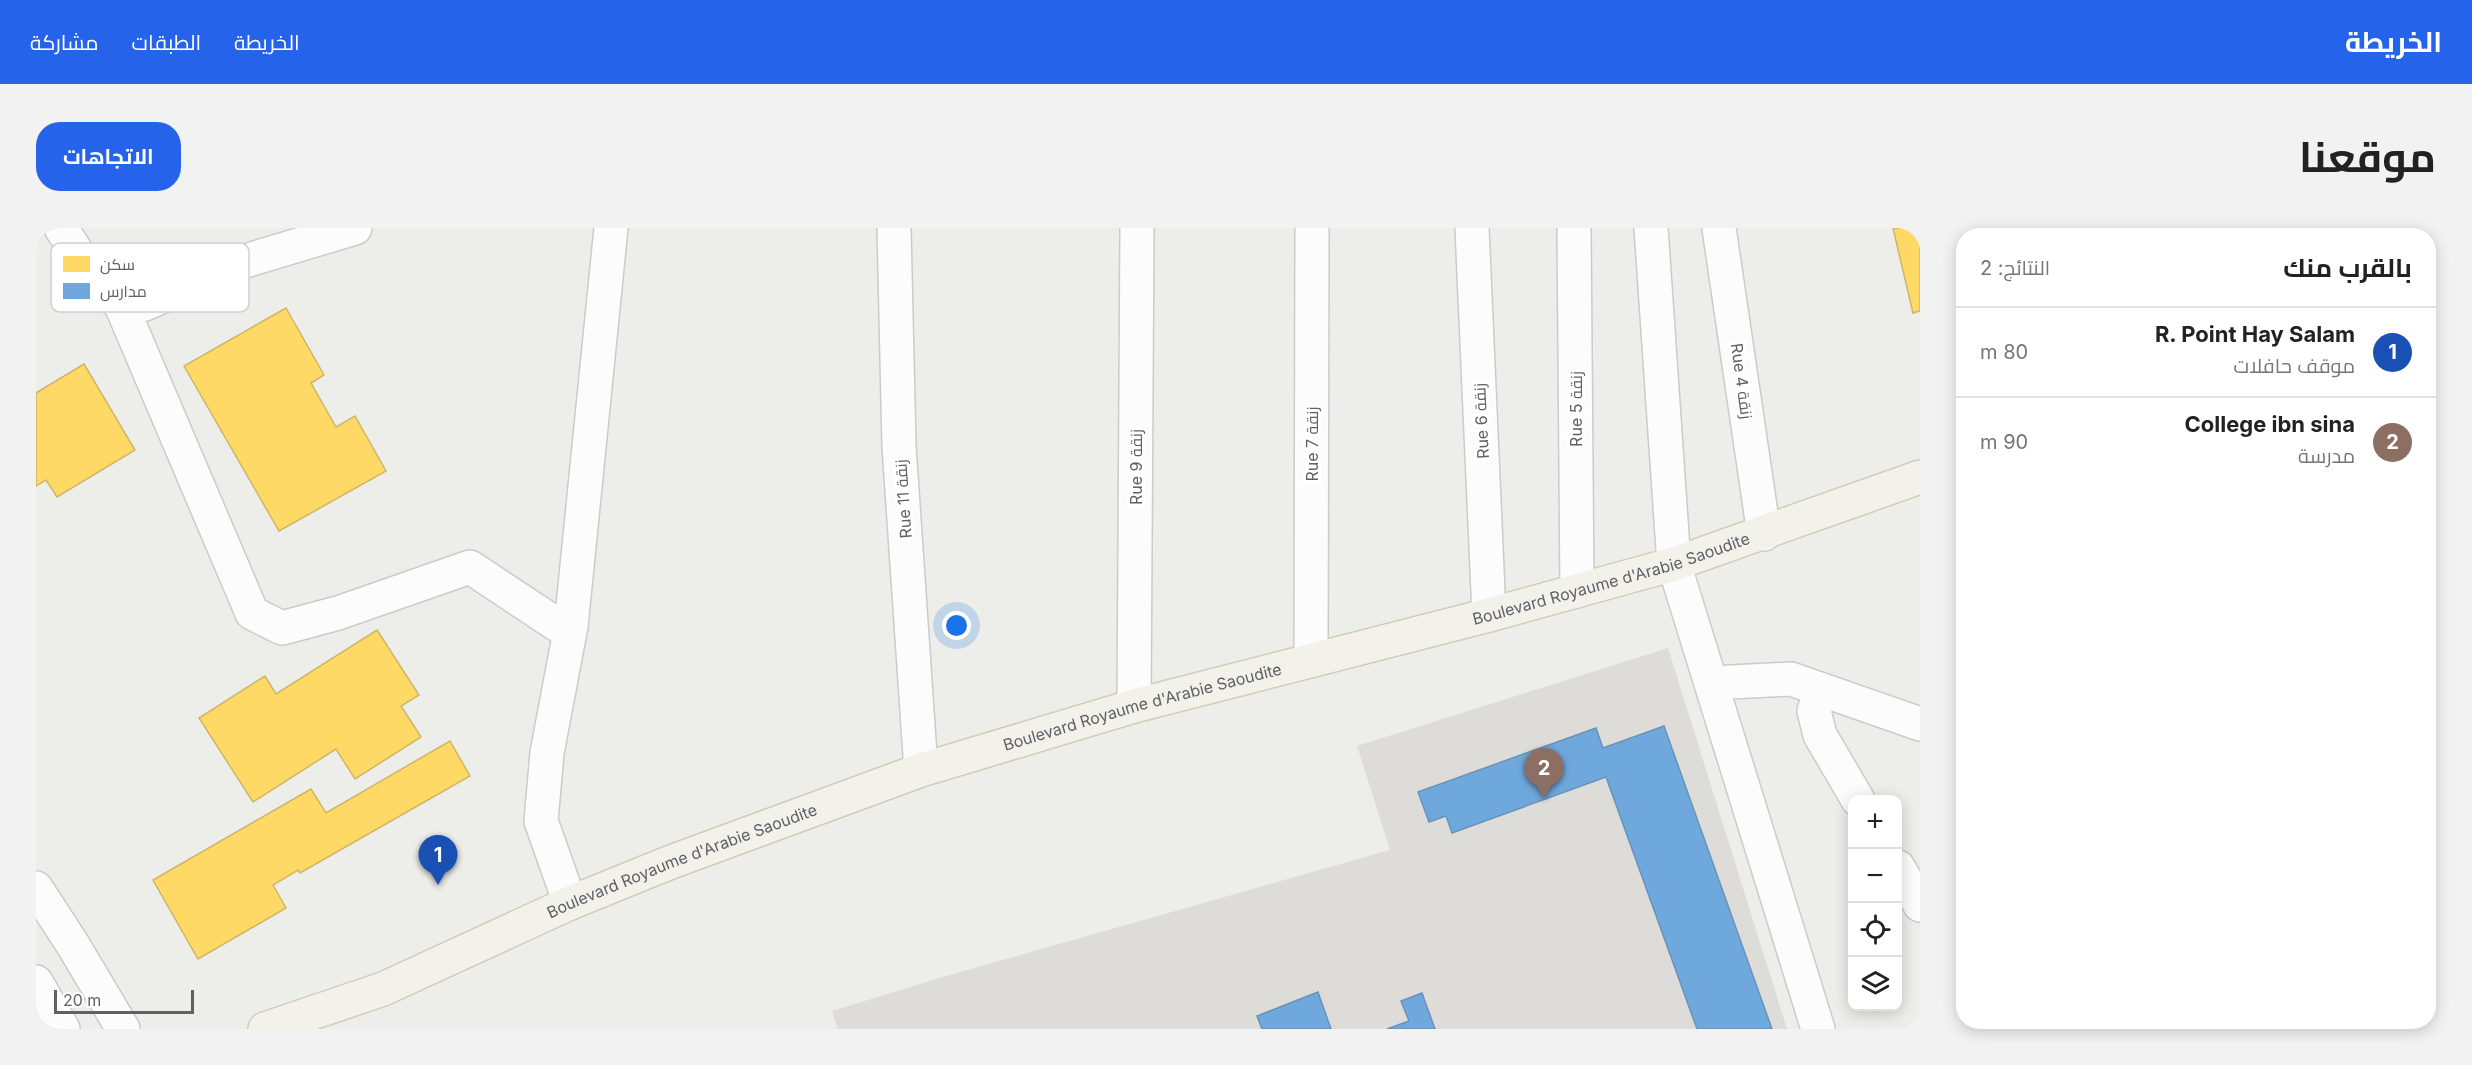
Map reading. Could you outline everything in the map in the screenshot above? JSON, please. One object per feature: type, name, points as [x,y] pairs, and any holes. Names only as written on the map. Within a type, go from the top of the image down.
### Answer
[{"type":"main road","name":"Boulevard Royaume d'Arabie Saoudite","points":[[265,1029],[383,989],[570,903],[670,862],[921,770],[1134,706],[1489,615],[1674,564],[1920,477]]},
{"type":"main road","name":"Boulevard Royaume d'Arabie Saoudite","points":[[327,1029],[383,989]]},
{"type":"street","points":[[61,228],[71,243]]},
{"type":"street","points":[[249,260],[355,228]]},
{"type":"street","points":[[570,903],[542,821],[547,753],[571,626],[610,228]]},
{"type":"street","name":"Rue 11 زنقة","points":[[894,228],[899,446],[921,770]]},
{"type":"street","name":"Rue 9 زنقة","points":[[1134,706],[1137,228]]},
{"type":"street","name":"Rue 7 زنقة","points":[[1311,660],[1312,228]]},
{"type":"street","name":"Rue 6 زنقة","points":[[1472,228],[1489,615]]},
{"type":"street","name":"Rue 5 زنقة","points":[[1574,228],[1577,591]]},
{"type":"street","points":[[1651,228],[1674,564],[1818,1029]]},
{"type":"street","name":"Rue 4 زنقة","points":[[1719,228],[1764,534]]},
{"type":"street","points":[[124,312],[252,613],[282,628],[338,613],[470,567],[559,626],[571,626]]},
{"type":"street","points":[[1711,683],[1791,679],[1920,724]]},
{"type":"street","points":[[1821,690],[1814,711],[1820,735],[1855,795]]},
{"type":"street","points":[[1902,874],[1920,905]]},
{"type":"street","points":[[36,888],[123,1029]]},
{"type":"street","points":[[36,982],[63,1029]]},
{"type":"shaded area","points":[[1668,648],[1787,1029],[838,1029],[832,1011],[943,977],[1390,850],[1357,746]]},
{"type":"building: سكن","points":[[1893,228],[1920,228],[1920,311],[1913,313]]},
{"type":"building: سكن","points":[[286,308],[324,375],[311,383],[336,427],[355,416],[386,471],[279,531],[184,366]]},
{"type":"building: سكن","points":[[84,364],[135,450],[57,497],[46,480],[36,486],[36,393]]},
{"type":"building: سكن","points":[[377,630],[419,695],[401,706],[421,737],[355,779],[336,749],[253,802],[199,718],[265,676],[276,694]]},
{"type":"building: سكن","points":[[450,741],[470,776],[300,873],[298,870],[273,885],[286,908],[198,959],[153,880],[311,789],[326,813]]},
{"type":"building: مدارس","points":[[1664,726],[1772,1029],[1697,1029],[1606,777],[1452,833],[1446,816],[1429,822],[1418,792],[1596,728],[1603,748]]},
{"type":"building: مدارس","points":[[1318,992],[1331,1029],[1262,1029],[1257,1016]]},
{"type":"building: مدارس","points":[[1422,993],[1435,1029],[1387,1029],[1409,1021],[1401,1001]]},
{"type":"place","name":"College ibn sina","points":[[1544,798]]},
{"type":"place","name":"R. Point Hay Salam","points":[[438,885]]}]
